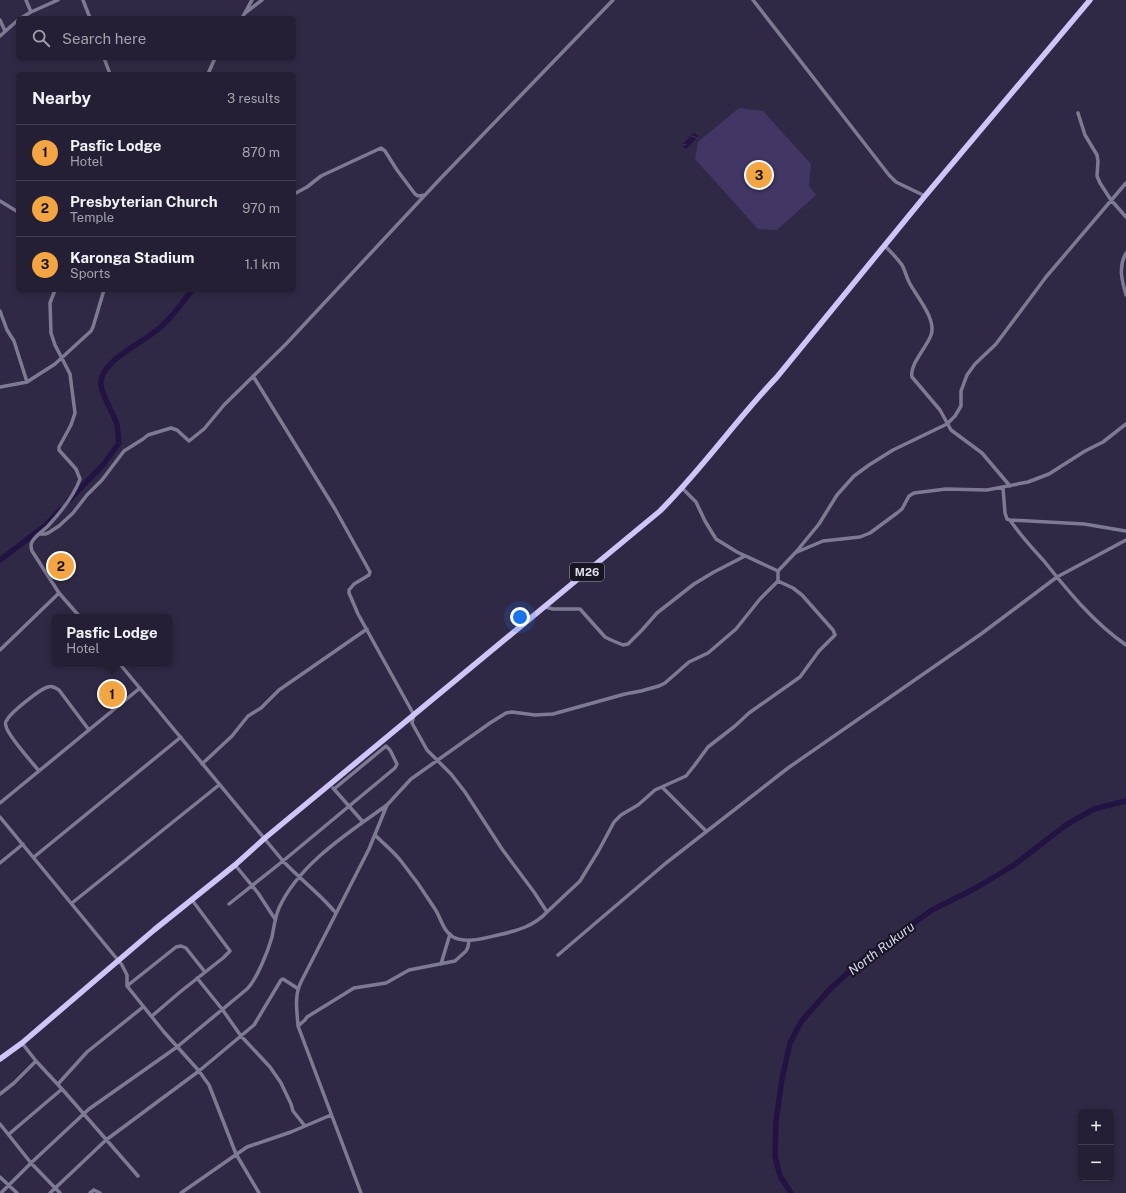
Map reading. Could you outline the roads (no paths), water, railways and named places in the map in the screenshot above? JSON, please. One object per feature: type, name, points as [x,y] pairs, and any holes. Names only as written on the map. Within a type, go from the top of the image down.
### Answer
[{"type":"main road","name":"M26","points":[[0,1059],[22,1043],[154,930],[235,865],[265,838],[332,787],[414,715],[660,511],[682,488],[886,246],[925,196],[1090,0]]},
{"type":"street","points":[[26,0],[31,12]]},
{"type":"street","points":[[24,16],[58,0]]},
{"type":"street","points":[[83,0],[89,16]]},
{"type":"street","points":[[243,16],[252,0]]},
{"type":"street","points":[[245,13],[262,0]]},
{"type":"street","points":[[40,534],[45,534],[59,526],[73,513],[83,499],[102,480],[127,449],[148,436],[171,428],[177,430],[186,439],[191,441],[204,429],[215,415],[286,344],[425,195],[612,0]]},
{"type":"street","points":[[753,0],[889,175],[896,182],[925,196]]},
{"type":"street","points":[[0,20],[5,31]]},
{"type":"street","points":[[0,36],[16,22]]},
{"type":"street","points":[[105,60],[109,72]]},
{"type":"street","points":[[209,72],[214,60]]},
{"type":"street","points":[[1078,113],[1085,135],[1097,154],[1097,176],[1111,200],[1126,216]]},
{"type":"street","points":[[296,193],[307,187],[321,176],[381,148],[385,151],[414,194],[418,196],[425,195]]},
{"type":"street","points":[[1,1193],[83,1114],[177,1047],[247,989],[255,979],[269,946],[279,908],[298,877],[362,822],[387,805],[406,784],[506,713],[512,712],[535,715],[553,714],[624,694],[659,686],[665,683],[689,662],[708,653],[740,626],[756,603],[778,581],[778,571],[796,552],[818,524],[837,495],[854,476],[886,454],[947,424],[961,406],[961,391],[967,375],[996,344],[1046,277],[1126,183]]},
{"type":"street","points":[[0,201],[16,211]]},
{"type":"street","points":[[886,246],[902,265],[932,324],[931,335],[913,367],[912,377],[943,415],[947,424],[957,435],[982,453],[1010,486]]},
{"type":"street","points":[[1126,253],[1121,272],[1126,295]]},
{"type":"street","points":[[54,292],[50,304],[51,333],[55,345],[71,378],[75,413],[59,450],[76,469],[80,479],[71,496],[58,514],[40,534],[32,540],[31,547],[59,593],[77,614]]},
{"type":"street","points":[[0,387],[26,382],[44,372],[62,358],[91,331],[103,292]]},
{"type":"street","points":[[0,311],[7,330],[14,341],[26,382]]},
{"type":"street","points":[[253,376],[335,509],[370,572],[369,575],[354,584],[349,590],[349,593],[358,614],[414,715],[412,723],[425,747],[465,792],[502,849],[547,912]]},
{"type":"street","points":[[796,552],[823,541],[860,537],[870,533],[898,513],[909,496],[914,493],[946,489],[987,490],[1003,488],[1022,484],[1049,474],[1085,451],[1103,442],[1126,424]]},
{"type":"street","points":[[682,488],[696,502],[716,539],[745,556],[778,571]]},
{"type":"street","points":[[1003,488],[1005,513],[1007,519],[1010,520],[1057,578],[1110,634],[1126,645]]},
{"type":"street","points":[[1010,520],[1084,524],[1126,531]]},
{"type":"street","points":[[558,955],[628,894],[706,831],[788,768],[981,634],[1057,578],[1126,540]]},
{"type":"street","points":[[545,607],[553,609],[580,609],[605,636],[623,645],[628,644],[657,612],[694,584],[745,556]]},
{"type":"street","points":[[375,835],[401,861],[435,909],[444,927],[450,934],[459,939],[469,940],[510,933],[525,928],[542,917],[580,881],[614,822],[626,811],[638,805],[649,795],[686,776],[708,746],[735,726],[749,713],[800,677],[819,651],[835,635],[802,595],[793,588],[778,581]]},
{"type":"street","points":[[0,650],[59,593]]},
{"type":"street","points":[[202,764],[232,736],[248,716],[261,708],[279,690],[367,629]]},
{"type":"street","points":[[122,666],[283,861],[298,877],[326,901],[335,912]]},
{"type":"street","points":[[39,771],[6,728],[5,723],[7,719],[30,698],[48,686],[53,686],[59,690],[89,730]]},
{"type":"street","points":[[0,803],[140,688]]},
{"type":"street","points":[[34,857],[181,737]]},
{"type":"street","points":[[229,904],[252,887],[349,806],[395,768],[397,764],[390,750],[386,746],[332,787],[349,806],[362,822]]},
{"type":"street","points":[[72,903],[219,785]]},
{"type":"street","points":[[662,787],[706,831]]},
{"type":"street","points":[[361,1193],[298,1026],[295,998],[297,988],[335,912],[348,890],[375,835],[387,805]]},
{"type":"street","points":[[0,817],[119,960],[126,970],[127,986],[143,1007],[199,1071],[212,1092],[236,1154],[259,1193]]},
{"type":"street","points":[[0,863],[23,844]]},
{"type":"street","points":[[235,865],[258,893],[275,919]]},
{"type":"street","points":[[152,1016],[197,978],[224,958],[230,951],[192,900]]},
{"type":"street","points":[[441,964],[450,934]]},
{"type":"street","points":[[298,1026],[305,1020],[306,1017],[354,988],[386,983],[409,970],[453,962],[461,957],[468,947],[469,940]]},
{"type":"street","points":[[127,986],[176,947],[181,946],[186,948],[205,972]]},
{"type":"street","points":[[197,978],[241,1036],[270,1066],[280,1083],[292,1111],[304,1126]]},
{"type":"street","points":[[50,1193],[106,1140],[199,1071],[241,1036],[257,1021],[281,980],[283,979],[297,988]]},
{"type":"street","points":[[58,1084],[87,1052],[143,1007]]},
{"type":"street","points":[[22,1043],[36,1061],[138,1176]]},
{"type":"street","points":[[0,1094],[10,1087],[36,1061]]},
{"type":"street","points":[[9,1134],[62,1089]]},
{"type":"street","points":[[181,1193],[247,1147],[331,1115]]},
{"type":"street","points":[[0,1124],[31,1163],[60,1193]]},
{"type":"street","points":[[0,1177],[17,1193]]},
{"type":"street","points":[[90,1193],[94,1190],[100,1193]]},
{"type":"water","points":[[694,133],[699,136],[686,149],[681,145]]},
{"type":"waterway","points":[[68,501],[103,465],[119,443],[117,425],[101,385],[102,377],[106,369],[121,355],[159,329],[190,292]]},
{"type":"waterway","points":[[0,560],[46,525],[61,509]]},
{"type":"waterway","name":"North Rukuru","points":[[791,1193],[780,1176],[775,1156],[776,1121],[782,1079],[790,1043],[801,1022],[828,991],[863,959],[932,910],[976,888],[1014,865],[1066,825],[1094,809],[1126,801]]},
{"type":"place","name":"Karonga Stadium","points":[[759,175]]},
{"type":"place","name":"Presbyterian Church","points":[[61,566]]},
{"type":"place","name":"Pasfic Lodge","points":[[112,694]]}]
